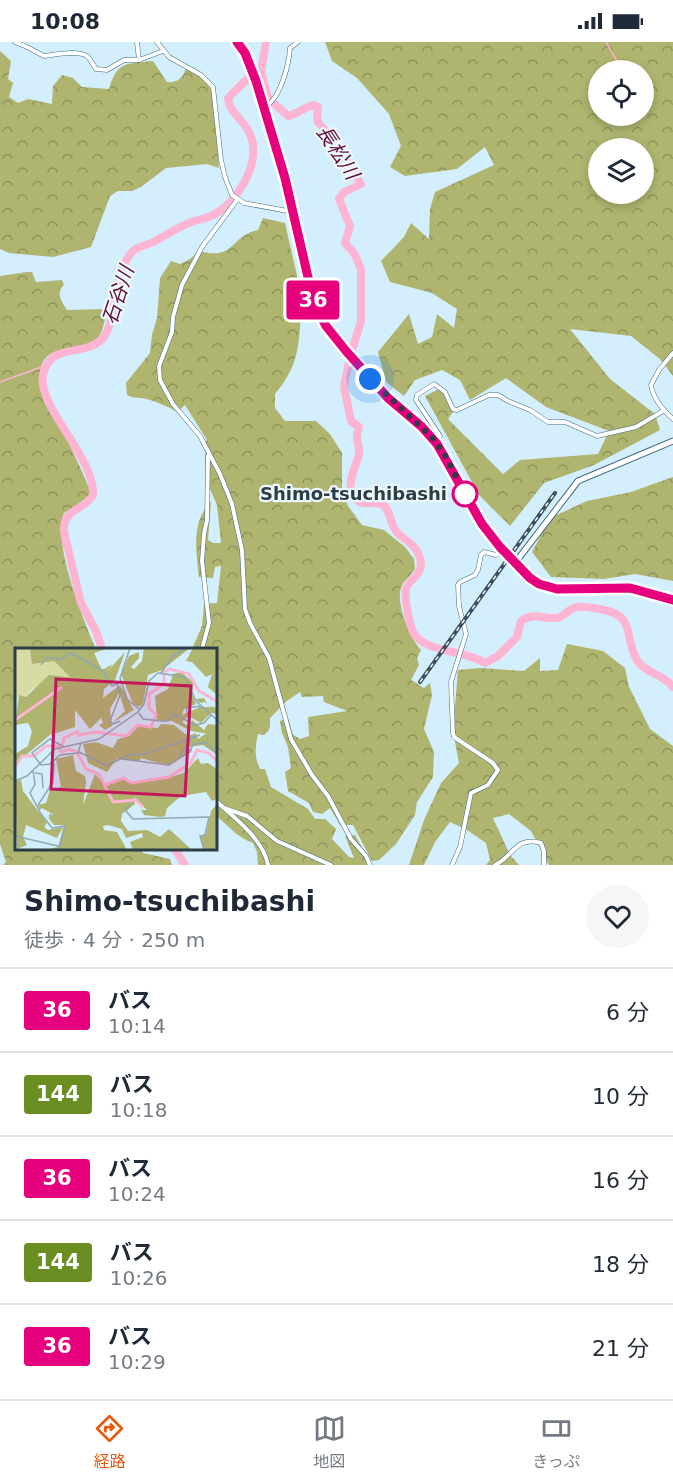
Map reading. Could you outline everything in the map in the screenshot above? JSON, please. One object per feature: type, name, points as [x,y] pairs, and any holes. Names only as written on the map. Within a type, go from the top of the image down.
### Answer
[{"type":"main road","points":[[237,42],[245,53],[256,81],[269,104],[314,303],[326,326],[388,398],[422,427],[437,444],[477,516],[505,552],[530,578],[557,589],[630,588],[673,600]]},
{"type":"main road","points":[[515,563],[578,481],[673,441]]},
{"type":"street","points":[[15,42],[44,56],[61,53],[88,56],[96,69],[107,70],[124,60],[139,60],[163,51]]},
{"type":"street","points":[[137,42],[139,60]]},
{"type":"street","points":[[157,42],[169,57],[201,75],[213,87],[221,160],[232,195],[237,200],[294,212]]},
{"type":"street","points":[[269,104],[283,80],[290,48],[298,42]]},
{"type":"street","points":[[237,200],[202,248],[182,285],[173,317],[172,332],[159,366],[160,380],[173,404],[192,425],[220,474],[232,504],[242,550],[245,609],[269,658],[291,739],[312,775],[328,796],[351,839],[366,856],[370,865]]},
{"type":"street","points":[[673,353],[659,370],[651,385],[654,397],[663,411],[673,419]]},
{"type":"street","points":[[437,444],[440,436],[416,400],[417,395],[434,384],[445,392],[453,409],[458,410],[489,395],[498,395],[530,410],[548,422],[565,422],[597,436],[636,427],[663,411]]},
{"type":"street","points":[[202,648],[209,623],[202,561],[207,520],[208,455]]},
{"type":"street","points":[[452,865],[460,847],[471,793],[488,785],[498,770],[493,763],[454,737],[450,692],[466,634],[459,606],[458,585],[475,575],[484,552],[496,555],[505,552]]},
{"type":"street","points":[[218,803],[253,836],[264,851],[268,865]]},
{"type":"street","points":[[224,808],[248,816],[277,841],[331,865]]},
{"type":"street","points":[[495,865],[506,860],[515,846],[532,841],[541,843],[544,851],[544,865]]},
{"type":"green space","points":[[325,42],[673,42],[673,376],[660,359],[631,336],[570,329],[610,379],[655,414],[660,430],[594,465],[544,483],[510,526],[479,495],[425,396],[441,388],[455,409],[448,419],[503,474],[520,460],[598,454],[609,431],[546,407],[506,378],[470,400],[460,380],[442,370],[415,380],[404,396],[386,382],[378,352],[409,314],[418,344],[432,337],[437,314],[454,328],[457,309],[432,293],[390,282],[381,261],[404,237],[411,223],[429,239],[430,209],[435,192],[494,165],[485,147],[457,169],[405,176],[390,167],[401,146],[389,114],[357,78],[332,61]]},
{"type":"green space","points":[[0,51],[11,61],[8,79],[13,83],[9,97],[18,103],[28,99],[52,104],[53,86],[62,75],[73,78],[82,87],[109,89],[115,73],[129,64],[153,61],[167,82],[180,79],[186,67],[204,80],[213,92],[219,168],[207,164],[166,168],[141,187],[132,191],[118,191],[110,196],[91,247],[53,257],[9,253],[0,249]]},
{"type":"green space","points":[[263,218],[285,223],[303,302],[296,354],[287,378],[275,394],[275,408],[285,421],[316,421],[330,434],[342,453],[342,491],[348,506],[362,525],[384,530],[405,547],[414,559],[415,569],[402,585],[400,600],[404,619],[421,650],[417,658],[419,665],[411,680],[424,688],[430,683],[432,695],[424,729],[434,752],[433,777],[417,802],[415,815],[396,844],[379,860],[372,861],[353,825],[340,825],[330,808],[322,814],[313,812],[309,803],[288,791],[285,772],[291,768],[288,747],[280,721],[288,718],[293,735],[300,739],[309,736],[308,717],[347,711],[324,702],[323,696],[302,697],[300,692],[270,718],[270,728],[264,735],[258,734],[256,748],[258,764],[260,769],[265,769],[271,787],[308,809],[315,819],[325,819],[336,829],[332,839],[349,857],[354,858],[345,836],[355,835],[372,865],[258,865],[257,852],[253,843],[238,835],[218,818],[218,648],[192,648],[202,626],[204,604],[217,603],[221,566],[215,567],[213,578],[199,577],[196,537],[200,518],[211,502],[208,540],[221,543],[217,505],[206,480],[205,443],[207,440],[185,405],[177,412],[151,400],[127,395],[126,383],[150,353],[157,318],[160,278],[171,261],[180,264],[199,251],[220,253],[242,237],[258,230]]},
{"type":"green space","points":[[32,272],[36,282],[62,280],[64,285],[60,291],[61,301],[67,310],[107,309],[99,336],[92,342],[54,352],[46,358],[41,367],[40,382],[43,396],[66,437],[89,488],[90,494],[85,500],[64,513],[61,526],[65,561],[96,648],[15,648],[15,850],[142,850],[143,853],[170,859],[172,865],[3,865],[6,862],[0,844],[0,276]]},
{"type":"green space","points":[[673,477],[673,581],[635,574],[604,579],[551,577],[532,552],[550,518],[587,501],[631,492]]},
{"type":"green space","points":[[567,644],[603,651],[625,668],[629,687],[650,729],[673,746],[673,865],[549,865],[531,831],[509,814],[493,818],[510,855],[519,865],[486,865],[490,860],[486,843],[450,822],[435,842],[424,865],[409,865],[424,820],[441,783],[459,763],[453,731],[458,670],[479,668],[524,671],[540,658],[540,671],[558,670]]},
{"type":"waterway","name":"長松川","points":[[266,42],[261,71],[268,98],[288,116],[310,106],[318,107],[317,121],[337,144],[361,184],[344,192],[339,199],[350,226],[345,243],[354,253],[361,269],[361,321],[344,387],[351,421],[359,427],[357,436],[359,454],[350,485],[353,496],[358,501],[378,503],[384,506],[396,531],[418,553],[421,566],[406,589],[408,612],[414,634],[428,645],[485,663],[498,656],[517,637],[521,621],[525,618],[534,616],[557,618],[577,607],[600,609],[620,616],[627,627],[637,660],[673,687]]},
{"type":"waterway","points":[[606,42],[616,60]]},
{"type":"waterway","name":"石谷川","points":[[102,648],[96,631],[81,603],[64,532],[70,514],[93,495],[91,480],[85,465],[49,402],[44,388],[43,375],[52,358],[94,345],[101,340],[110,323],[118,284],[126,260],[133,251],[189,223],[213,215],[231,201],[237,193],[248,174],[253,145],[248,131],[232,109],[228,98],[258,72]]},
{"type":"waterway","points":[[0,382],[47,365]]},
{"type":"waterway","name":"石谷川","points":[[175,850],[185,865]]},
{"type":"railway","points":[[420,682],[555,493]]},
{"type":"bus line","name":"36","points":[[237,42],[245,53],[256,81],[285,178],[314,303],[333,336],[388,398],[432,437],[445,455],[482,524],[500,547],[530,578],[539,584],[557,589],[630,588],[673,600]]},
{"type":"place","name":"Shimo-tsuchibashi","points":[[465,494]]},
{"type":"route","points":[[370,379],[432,437],[445,455],[466,496],[465,494]]}]
